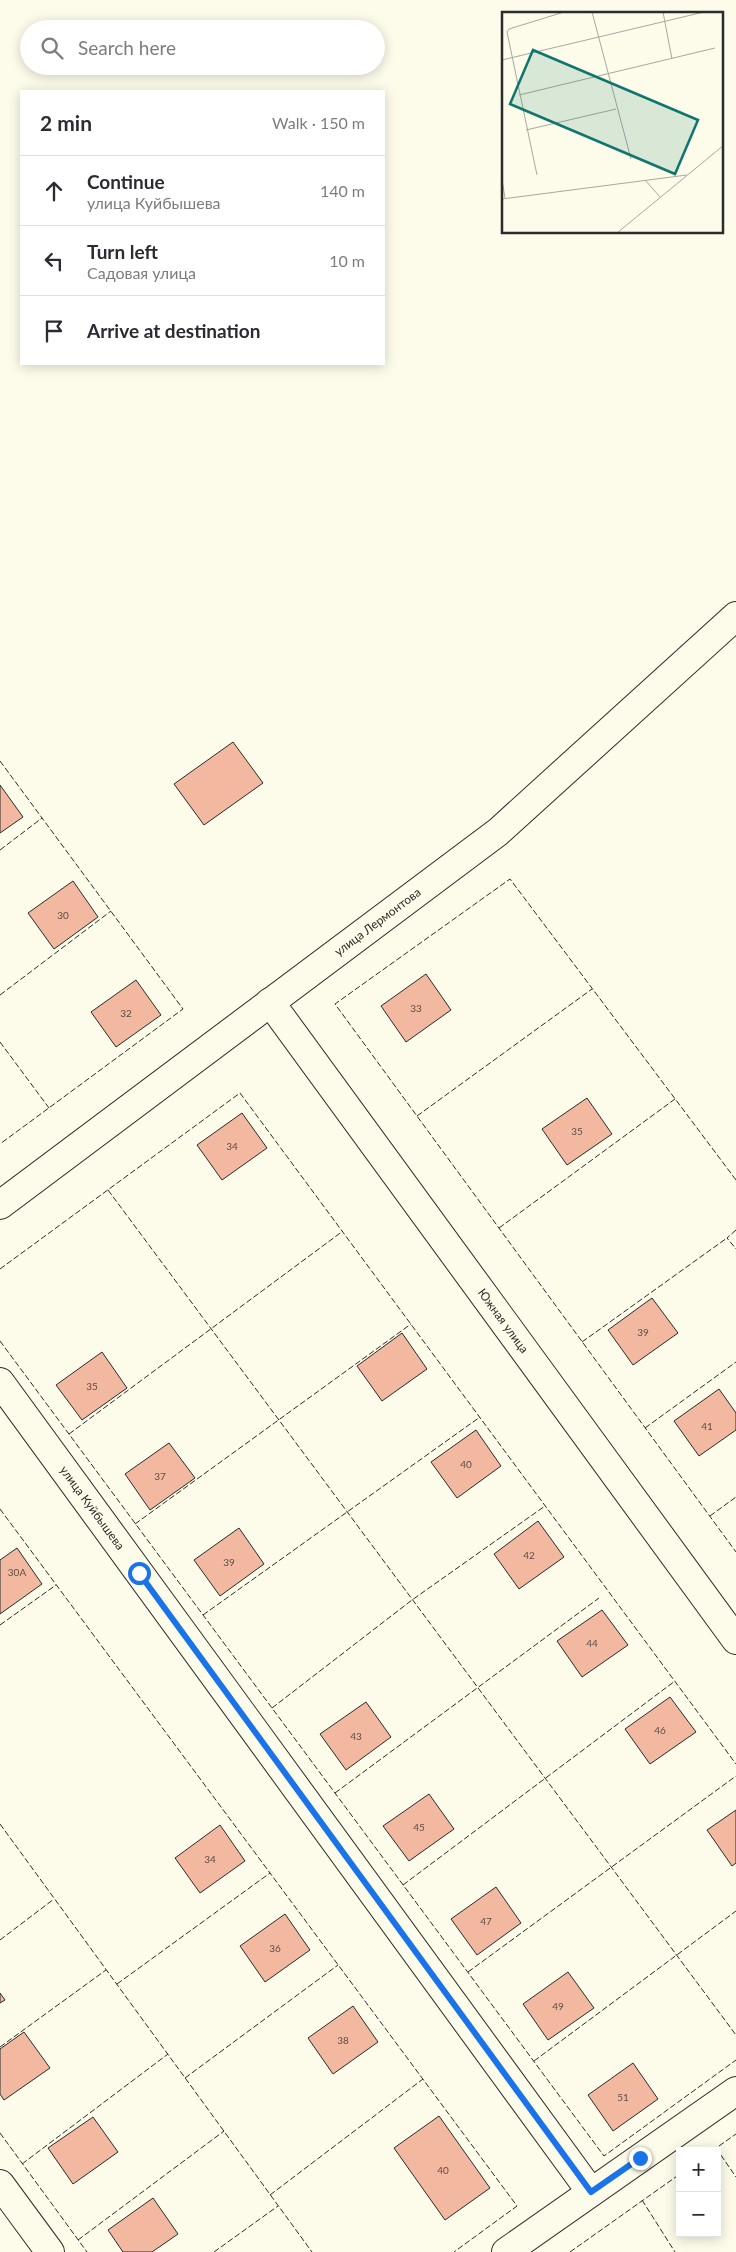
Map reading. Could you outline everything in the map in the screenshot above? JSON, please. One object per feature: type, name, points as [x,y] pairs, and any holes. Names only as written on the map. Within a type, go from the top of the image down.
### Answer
[{"type":"street","name":"улица Лермонтова","points":[[0,1205],[498,832],[736,616]]},
{"type":"street","name":"Южная улица","points":[[270,1002],[736,1640]]},
{"type":"street","name":"улица Куйбышева","points":[[0,1382],[591,2192]]},
{"type":"street","points":[[506,2252],[736,2091]]},
{"type":"street","points":[[0,2184],[50,2252]]},
{"type":"building","points":[[233,742],[263,783],[204,825],[174,784]]},
{"type":"building","points":[[0,785],[23,817],[0,833]]},
{"type":"building","points":[[73,881],[98,917],[54,949],[28,913]]},
{"type":"building","points":[[426,974],[451,1010],[406,1042],[381,1006]]},
{"type":"building","points":[[136,980],[161,1015],[116,1047],[91,1012]]},
{"type":"building","points":[[587,1098],[612,1134],[567,1165],[542,1129]]},
{"type":"building","points":[[242,1113],[267,1148],[222,1180],[197,1145]]},
{"type":"building","points":[[652,1298],[678,1333],[633,1365],[608,1330]]},
{"type":"building","points":[[402,1333],[427,1369],[382,1401],[357,1366]]},
{"type":"building","points":[[102,1352],[127,1388],[82,1420],[56,1385]]},
{"type":"building","points":[[719,1389],[736,1413],[736,1430],[699,1456],[674,1421]]},
{"type":"building","points":[[476,1430],[501,1466],[457,1498],[431,1462]]},
{"type":"building","points":[[169,1443],[195,1478],[150,1510],[125,1474]]},
{"type":"building","points":[[538,1521],[564,1557],[519,1589],[494,1554]]},
{"type":"building","points":[[239,1528],[264,1564],[220,1596],[194,1560]]},
{"type":"building","points":[[17,1548],[42,1584],[0,1614],[0,1560]]},
{"type":"building","points":[[602,1610],[628,1645],[582,1677],[557,1641]]},
{"type":"building","points":[[670,1697],[696,1732],[650,1764],[625,1729]]},
{"type":"building","points":[[366,1702],[391,1737],[346,1770],[320,1734]]},
{"type":"building","points":[[429,1794],[454,1829],[409,1861],[383,1826]]},
{"type":"building","points":[[736,1810],[736,1863],[732,1866],[707,1830]]},
{"type":"building","points":[[220,1825],[245,1861],[200,1893],[175,1858]]},
{"type":"building","points":[[496,1887],[521,1923],[477,1955],[451,1919]]},
{"type":"building","points":[[285,1914],[310,1950],[265,1982],[240,1946]]},
{"type":"building","points":[[568,1972],[594,2008],[548,2040],[523,2004]]},
{"type":"building","points":[[0,1993],[5,2000],[0,2003]]},
{"type":"building","points":[[353,2006],[378,2042],[333,2074],[308,2038]]},
{"type":"building","points":[[24,2032],[50,2068],[4,2100],[0,2094],[0,2049]]},
{"type":"building","points":[[633,2063],[658,2099],[613,2131],[588,2095]]},
{"type":"building","points":[[439,2116],[490,2188],[445,2220],[394,2148]]},
{"type":"building","points":[[93,2117],[118,2152],[73,2184],[48,2148]]},
{"type":"building","points":[[153,2198],[178,2234],[152,2252],[123,2252],[108,2230]]},
{"type":"fence","points":[[0,761],[183,1009],[0,1144]]},
{"type":"fence","points":[[0,850],[42,818]]},
{"type":"fence","points":[[736,1180],[510,879],[335,1004],[736,1552]]},
{"type":"fence","points":[[0,995],[111,911]]},
{"type":"fence","points":[[417,1116],[592,989]]},
{"type":"fence","points":[[0,1042],[49,1108]]},
{"type":"fence","points":[[0,1269],[240,1093],[736,1764]]},
{"type":"fence","points":[[499,1228],[675,1099]]},
{"type":"fence","points":[[108,1190],[736,2035]]},
{"type":"fence","points":[[736,1230],[727,1238],[736,1249]]},
{"type":"fence","points":[[69,1434],[343,1231]]},
{"type":"fence","points":[[582,1342],[727,1238]]},
{"type":"fence","points":[[135,1524],[411,1324]]},
{"type":"fence","points":[[0,1341],[604,2156],[736,2060]]},
{"type":"fence","points":[[645,1428],[736,1362]]},
{"type":"fence","points":[[203,1615],[480,1417]]},
{"type":"fence","points":[[710,1516],[736,1497]]},
{"type":"fence","points":[[272,1708],[412,1600],[545,1506]]},
{"type":"fence","points":[[0,1509],[517,2206],[454,2252]]},
{"type":"fence","points":[[0,1625],[56,1585]]},
{"type":"fence","points":[[335,1793],[599,1598]]},
{"type":"fence","points":[[403,1885],[675,1681]]},
{"type":"fence","points":[[468,1972],[736,1776]]},
{"type":"fence","points":[[0,1824],[312,2252]]},
{"type":"fence","points":[[117,1984],[270,1873]]},
{"type":"fence","points":[[0,1940],[54,1899]]},
{"type":"fence","points":[[534,2061],[736,1911]]},
{"type":"fence","points":[[185,2078],[338,1965]]},
{"type":"fence","points":[[0,2047],[106,1970]]},
{"type":"fence","points":[[22,2164],[168,2054]]},
{"type":"fence","points":[[270,2195],[423,2079]]},
{"type":"fence","points":[[78,2240],[224,2131]]},
{"type":"fence","points":[[0,2133],[87,2252]]},
{"type":"fence","points":[[718,2147],[736,2134]]},
{"type":"fence","points":[[721,2155],[736,2177]]},
{"type":"fence","points":[[570,2252],[676,2177]]},
{"type":"fence","points":[[642,2200],[675,2252]]},
{"type":"fence","points":[[214,2252],[278,2206]]},
{"type":"route","points":[[139,1573],[591,2192],[640,2158]]}]
